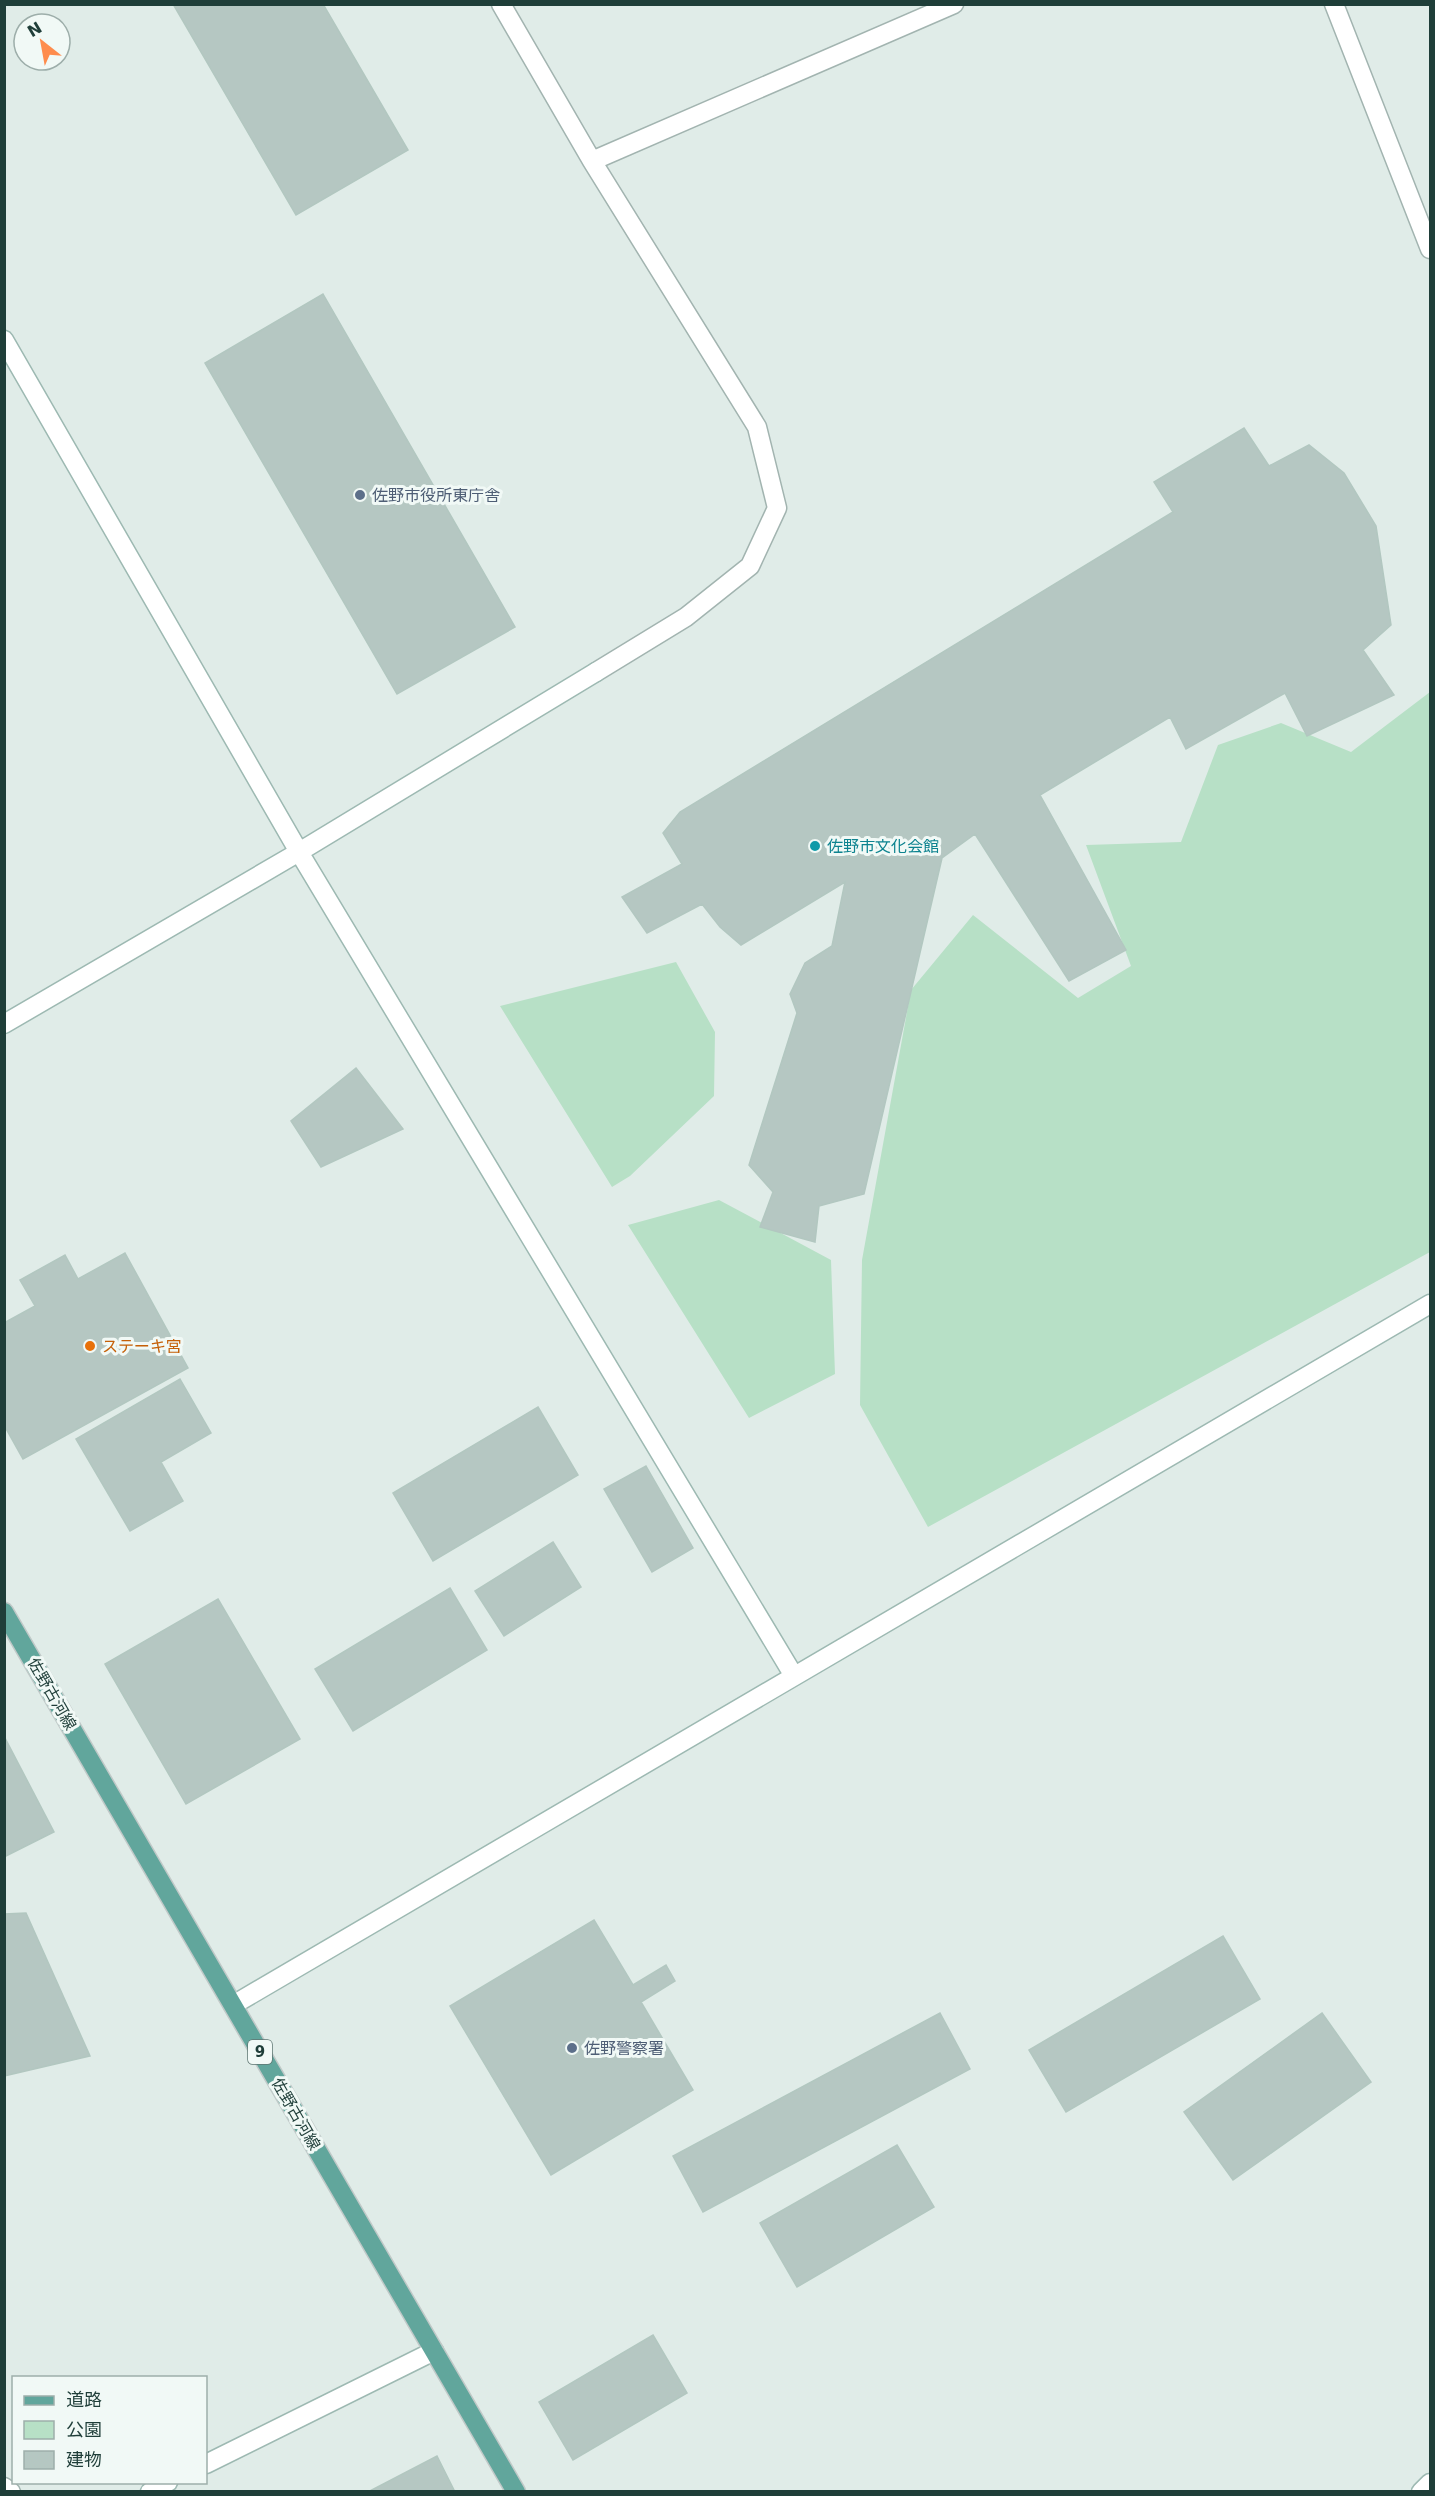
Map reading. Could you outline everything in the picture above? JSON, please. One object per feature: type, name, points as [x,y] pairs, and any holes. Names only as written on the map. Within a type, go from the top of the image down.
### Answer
[{"type":"main road","name":"佐野古河線","points":[[4,1612],[516,2492]]},
{"type":"street","points":[[4,1024],[299,852],[686,617],[750,566],[777,508],[757,428],[592,161],[501,4]]},
{"type":"street","points":[[592,161],[954,4]]},
{"type":"street","points":[[1334,4],[1431,249]]},
{"type":"street","points":[[4,340],[299,852],[794,1676]]},
{"type":"street","points":[[233,2005],[1431,1304]]},
{"type":"street","points":[[207,2464],[434,2350]]},
{"type":"street","points":[[1421,2492],[1431,2482]]},
{"type":"street","points":[[150,2492],[164,2484]]},
{"type":"street","points":[[4,2487],[11,2492]]},
{"type":"green space","points":[[1430,692],[1430,1252],[928,1527],[860,1405],[862,1260],[911,990],[973,915],[1078,998],[1131,966],[1086,845],[1181,842],[1218,745],[1281,723],[1351,752]]},
{"type":"green space","points":[[676,962],[715,1032],[714,1096],[630,1176],[612,1187],[500,1006]]},
{"type":"green space","points":[[719,1200],[831,1260],[835,1374],[749,1418],[628,1225]]},
{"type":"building","points":[[173,4],[323,4],[408,150],[296,215]]},
{"type":"building","name":"佐野市役所東庁舎","points":[[323,294],[515,627],[397,694],[205,363]]},
{"type":"building","name":"佐野市文化会館","points":[[1244,428],[1269,466],[1309,445],[1344,473],[1376,526],[1391,625],[1363,650],[1394,695],[1307,736],[1285,693],[1186,749],[1170,717],[1040,795],[1126,950],[1069,981],[975,834],[942,858],[864,1194],[819,1206],[815,1242],[760,1227],[773,1192],[749,1165],[797,1013],[790,994],[805,963],[832,946],[845,882],[741,945],[720,927],[702,904],[647,933],[622,897],[682,864],[663,833],[680,812],[1173,512],[1154,482]]},
{"type":"building","points":[[356,1068],[403,1129],[321,1167],[291,1121]]},
{"type":"building","name":"ステーキ宮","points":[[125,1253],[188,1368],[23,1459],[4,1425],[4,1323],[35,1306],[20,1280],[65,1255],[78,1279]]},
{"type":"building","points":[[180,1379],[211,1433],[161,1462],[183,1501],[130,1531],[76,1439]]},
{"type":"building","points":[[538,1407],[578,1475],[433,1561],[393,1493]]},
{"type":"building","points":[[646,1466],[693,1548],[652,1572],[604,1489]]},
{"type":"building","points":[[553,1542],[581,1587],[504,1636],[475,1591]]},
{"type":"building","points":[[450,1588],[487,1650],[353,1731],[315,1669]]},
{"type":"building","points":[[218,1599],[300,1739],[186,1804],[105,1664]]},
{"type":"building","points":[[4,1736],[54,1832],[4,1857]]},
{"type":"building","points":[[26,1913],[90,2056],[4,2076],[4,1914]]},
{"type":"building","name":"佐野警察署","points":[[594,1920],[633,1985],[666,1965],[675,1981],[641,2002],[693,2090],[551,2175],[450,2006]]},
{"type":"building","points":[[1223,1936],[1260,1999],[1066,2112],[1029,2050]]},
{"type":"building","points":[[940,2013],[970,2069],[703,2212],[673,2156]]},
{"type":"building","points":[[1322,2013],[1371,2082],[1233,2180],[1184,2112]]},
{"type":"building","points":[[897,2145],[934,2207],[797,2287],[760,2223]]},
{"type":"building","points":[[653,2335],[687,2393],[573,2460],[539,2402]]},
{"type":"building","points":[[437,2456],[455,2492],[368,2492]]},
{"type":"place","name":"佐野市役所東庁舎","points":[[360,495]]},
{"type":"place","name":"佐野市文化会館","points":[[815,846]]},
{"type":"place","name":"ステーキ宮","points":[[90,1346]]},
{"type":"place","name":"佐野警察署","points":[[572,2048]]}]
